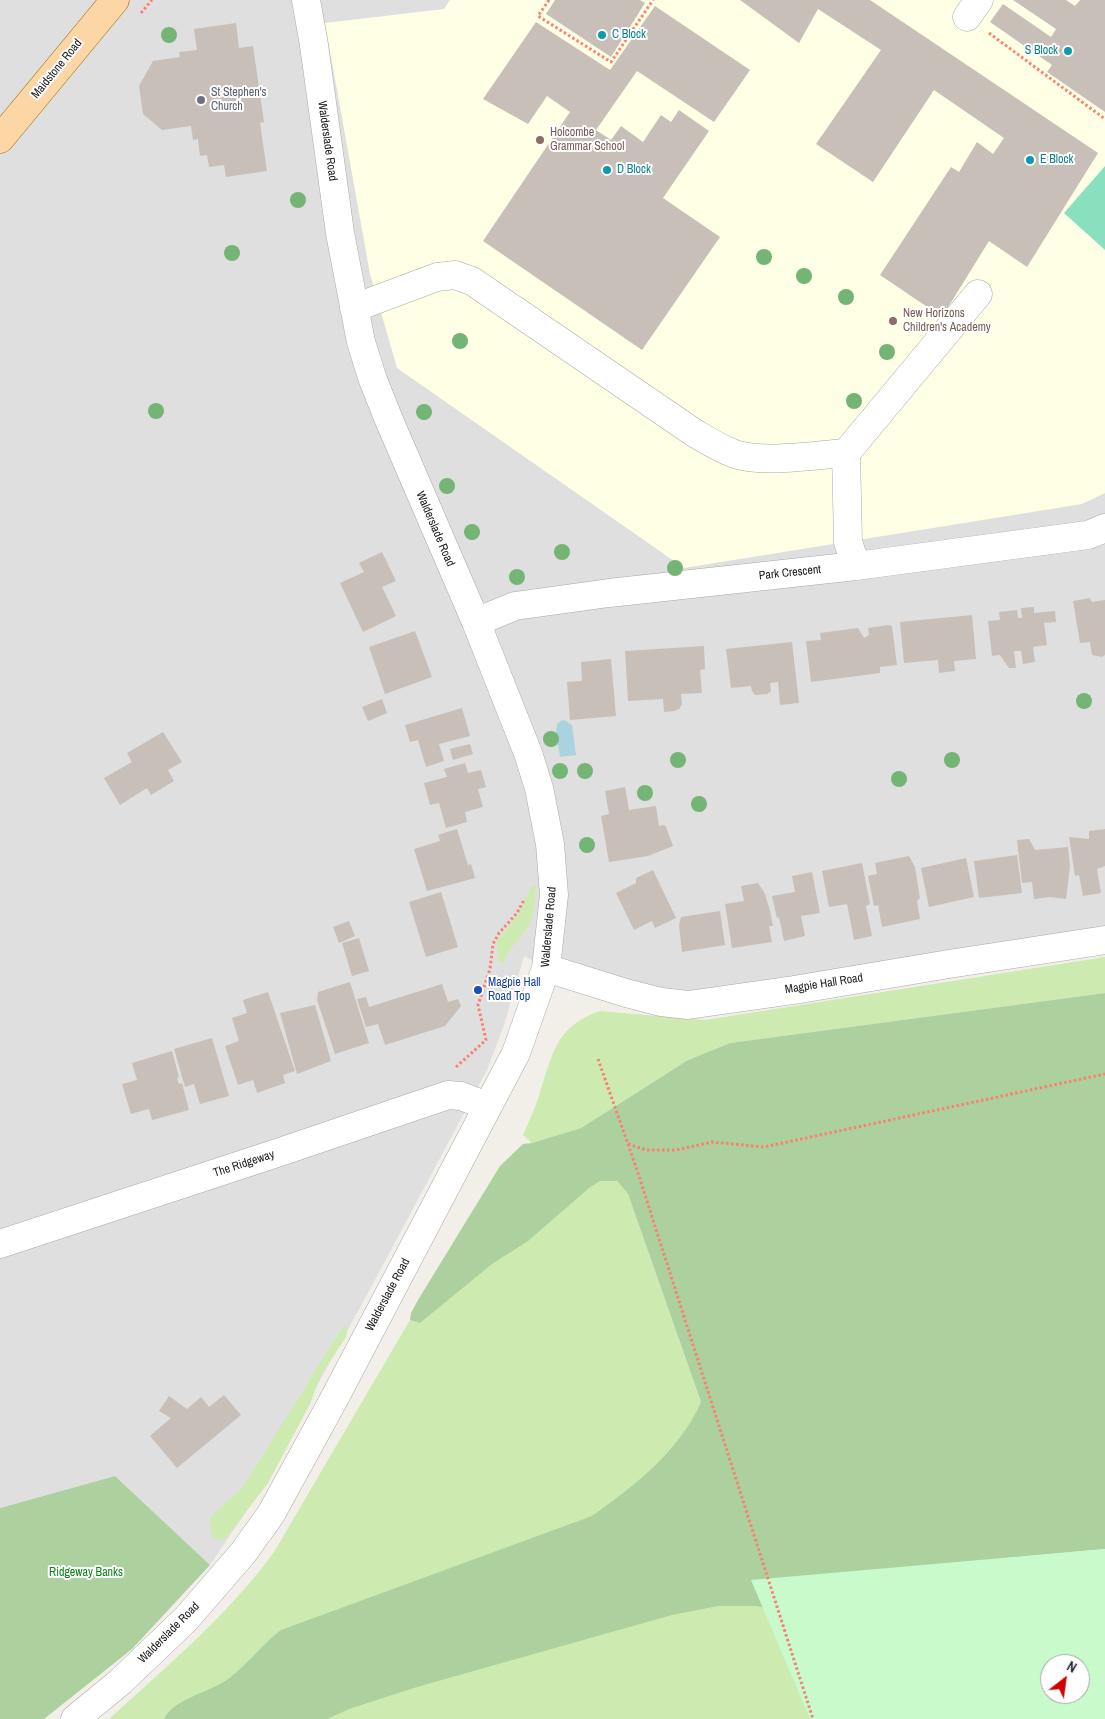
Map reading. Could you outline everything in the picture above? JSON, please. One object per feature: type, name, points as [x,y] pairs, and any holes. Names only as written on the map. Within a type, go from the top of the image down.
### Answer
[{"type":"main road","name":"Maidstone Road","points":[[0,139],[115,0]]},
{"type":"street","name":"Walderslade Road","points":[[75,1719],[120,1682],[186,1619],[242,1553],[271,1514],[338,1391],[516,1052],[546,968],[554,895],[550,844],[539,788],[528,753],[476,622],[388,420],[361,342],[340,233],[306,0]]},
{"type":"street","points":[[354,308],[437,277],[455,275],[472,281],[720,448],[738,455],[754,458],[846,452]]},
{"type":"street","points":[[856,566],[848,542],[846,452],[978,294]]},
{"type":"street","name":"Park Crescent","points":[[476,622],[515,606],[609,593],[856,566],[1088,536],[1105,528]]},
{"type":"street","name":"Magpie Hall Road","points":[[546,968],[626,993],[661,1002],[688,1005],[794,990],[1105,940]]},
{"type":"street","name":"The Ridgeway","points":[[0,1244],[448,1095],[461,1096],[487,1106]]},
{"type":"path","points":[[549,0],[538,16],[611,62],[653,0]]},
{"type":"path","points":[[973,8],[1105,119]]},
{"type":"path","points":[[451,1070],[486,1040],[478,1006],[490,969],[492,944],[524,900]]},
{"type":"path","points":[[598,1059],[628,1144],[813,1719]]},
{"type":"path","points":[[628,1144],[646,1150],[676,1150],[712,1142],[764,1146],[1105,1074]]},
{"type":"shaded area","points":[[0,0],[1105,0],[1105,940],[712,1002],[546,968],[524,956],[504,1025],[487,1070],[256,1497],[210,1565],[115,1476],[0,1508]]},
{"type":"shaded area","name":"New Horizons Children's Academy","points":[[450,0],[1105,0],[1105,493],[1082,504],[684,568],[397,368],[370,274],[325,23],[444,9]]},
{"type":"green space","points":[[1105,166],[1105,250],[1064,213]]},
{"type":"green space","points":[[532,886],[536,886],[531,921],[508,953],[503,964],[498,961],[497,941],[521,910]]},
{"type":"green space","points":[[1105,957],[1105,993],[730,1043],[688,1060],[581,1128],[533,1143],[617,1181],[628,1194],[812,1719],[109,1719],[217,1619],[274,1552],[410,1320],[420,1322],[532,1143],[523,1135],[536,1104],[551,1058],[564,1035],[573,1025],[585,1017],[600,1011],[705,1020]]},
{"type":"green space","points":[[1105,993],[1105,1549],[1008,1558],[778,1610],[756,1606],[718,1606],[672,1615],[417,1687],[349,1709],[327,1719],[164,1719],[181,1702],[228,1679],[281,1630],[592,1516],[654,1466],[681,1437],[692,1420],[701,1402],[628,1194],[617,1181],[600,1181],[589,1188],[528,1241],[492,1264],[420,1323],[410,1320],[411,1313],[418,1300],[500,1166],[523,1144],[581,1128],[688,1060],[730,1043]]},
{"type":"green space","points":[[344,1327],[348,1327],[346,1337],[321,1375],[310,1404],[268,1483],[225,1539],[219,1540],[212,1537],[209,1518],[243,1487],[339,1332]]},
{"type":"green space","name":"Ridgeway Banks","points":[[115,1476],[210,1565],[132,1649],[44,1719],[0,1719],[0,1508]]},
{"type":"green space","points":[[1105,1549],[1105,1719],[810,1719],[751,1580]]},
{"type":"water","points":[[562,720],[572,725],[576,755],[560,757],[556,732],[557,724]]},
{"type":"building","name":"C Block","points":[[555,0],[640,0],[645,3],[611,57],[546,14]]},
{"type":"building","name":"E Block","points":[[740,0],[870,0],[1098,153],[1027,267],[989,241],[942,317],[880,275],[951,167],[959,172],[977,142],[993,154],[1004,138],[934,90],[873,182],[816,144],[881,50],[818,9],[799,43]]},
{"type":"building","name":"S Block","points":[[1013,0],[1066,0],[1075,6],[1080,0],[1105,0],[1105,112],[1047,72],[1052,65],[990,22],[1003,4],[1051,37],[1056,29]]},
{"type":"building","name":"D Block","points":[[655,6],[750,70],[714,122],[637,71],[596,130],[611,140],[621,126],[643,142],[661,115],[671,122],[679,110],[709,131],[663,198],[720,237],[642,350],[483,241],[570,112],[547,96],[528,124],[483,99],[536,22],[610,70]]},
{"type":"building","name":"St Stephen's Church","points":[[236,23],[239,48],[253,46],[264,122],[260,123],[267,171],[226,177],[224,165],[209,167],[207,155],[200,156],[198,139],[193,140],[191,126],[162,130],[143,114],[139,86],[153,61],[180,57],[179,52],[197,50],[194,29]]},
{"type":"building","points":[[382,552],[396,581],[382,587],[396,616],[363,632],[340,583],[364,572],[359,563]]},
{"type":"building","points":[[1090,598],[1092,602],[1105,600],[1105,655],[1102,657],[1092,655],[1090,642],[1080,643],[1073,601]]},
{"type":"building","points":[[1034,607],[1034,613],[1055,611],[1056,622],[1044,623],[1047,645],[1033,647],[1035,662],[1023,664],[1021,651],[1014,651],[1016,668],[1009,668],[1000,655],[992,656],[988,621],[1000,620],[999,612],[1017,610],[1018,618],[1022,618],[1021,608]]},
{"type":"building","points":[[972,615],[976,659],[954,661],[955,671],[939,673],[938,660],[904,663],[900,622]]},
{"type":"building","points":[[892,626],[897,665],[880,667],[880,673],[811,682],[806,641],[821,640],[820,633],[858,628],[864,638],[869,635],[868,628]]},
{"type":"building","points":[[415,631],[432,677],[385,694],[369,647]]},
{"type":"building","points":[[792,642],[799,703],[780,705],[778,682],[770,683],[771,691],[767,694],[755,695],[751,686],[731,688],[726,649]]},
{"type":"building","points":[[704,646],[705,669],[700,670],[702,693],[681,694],[682,704],[679,709],[674,711],[664,712],[663,699],[628,701],[625,651]]},
{"type":"building","points":[[611,659],[616,716],[570,720],[567,682],[582,681],[581,662]]},
{"type":"building","points":[[382,699],[387,713],[368,721],[362,707]]},
{"type":"building","points":[[462,708],[470,736],[439,744],[444,761],[426,767],[418,740],[410,742],[405,725]]},
{"type":"building","points":[[163,732],[182,762],[168,770],[174,781],[151,795],[147,788],[120,805],[104,778],[132,762],[127,753]]},
{"type":"building","points":[[470,744],[473,754],[453,760],[450,749]]},
{"type":"building","points":[[465,763],[468,773],[481,770],[486,787],[478,789],[483,807],[465,812],[467,822],[446,828],[439,803],[430,805],[424,783],[447,777],[444,769]]},
{"type":"building","points":[[625,787],[629,810],[656,806],[659,826],[664,825],[666,827],[673,846],[648,856],[609,862],[601,816],[609,814],[605,791]]},
{"type":"building","points":[[457,829],[468,865],[471,864],[475,878],[427,891],[414,849],[440,841],[438,835]]},
{"type":"building","points":[[1105,829],[1105,866],[1097,869],[1101,893],[1083,896],[1079,875],[1075,876],[1069,837],[1089,839],[1089,831]]},
{"type":"building","points":[[1029,839],[1035,850],[1068,847],[1070,866],[1066,899],[1050,897],[1034,899],[1032,882],[1022,883],[1017,840]]},
{"type":"building","points":[[1017,855],[1022,893],[979,898],[974,861]]},
{"type":"building","points":[[909,856],[915,867],[920,898],[917,901],[920,919],[882,927],[878,905],[874,906],[868,876],[877,874],[875,863]]},
{"type":"building","points":[[966,858],[974,897],[929,907],[921,868]]},
{"type":"building","points":[[862,863],[870,904],[866,906],[872,936],[854,940],[847,904],[829,907],[822,871]]},
{"type":"building","points":[[653,870],[676,918],[655,928],[652,921],[634,930],[616,893],[636,883],[636,878]]},
{"type":"building","points":[[812,872],[820,913],[801,916],[805,936],[784,941],[772,896],[795,892],[792,876]]},
{"type":"building","points":[[758,883],[765,894],[770,911],[773,926],[769,926],[772,942],[732,948],[725,904],[744,901],[741,886]]},
{"type":"building","points":[[441,892],[458,947],[426,957],[409,902]]},
{"type":"building","points":[[720,911],[725,945],[682,952],[679,925],[681,917]]},
{"type":"building","points":[[349,921],[355,936],[339,943],[333,927]]},
{"type":"building","points":[[359,938],[369,971],[352,976],[342,943]]},
{"type":"building","points":[[350,982],[369,1043],[335,1054],[317,1000],[318,992]]},
{"type":"building","points":[[442,984],[448,1002],[458,999],[461,1006],[445,1026],[385,1045],[378,1024],[366,1027],[357,999],[366,997],[369,1007]]},
{"type":"building","points":[[268,992],[295,1071],[283,1075],[285,1083],[257,1093],[253,1080],[238,1085],[225,1046],[239,1041],[232,1018],[247,1013],[243,1000]]},
{"type":"building","points":[[315,1005],[331,1061],[297,1074],[280,1013]]},
{"type":"building","points":[[212,1038],[229,1096],[200,1104],[194,1084],[185,1087],[174,1049]]},
{"type":"building","points":[[172,1051],[179,1077],[177,1078],[179,1084],[182,1083],[189,1110],[152,1120],[149,1109],[131,1114],[122,1084],[137,1080],[132,1063]]},
{"type":"building","points":[[224,1395],[241,1415],[177,1468],[150,1436],[171,1418],[159,1411],[169,1396],[187,1409],[201,1397],[209,1407]]},
{"type":"place","name":"C Block","points":[[602,35]]},
{"type":"place","name":"S Block","points":[[1068,51]]},
{"type":"place","name":"St Stephen's Church","points":[[201,100]]},
{"type":"place","name":"Holcombe Grammar School","points":[[540,140]]},
{"type":"place","name":"E Block","points":[[1030,160]]},
{"type":"place","name":"D Block","points":[[607,170]]},
{"type":"place","name":"New Horizons Children's Academy","points":[[893,321]]},
{"type":"place","name":"Magpie Hall Road Top","points":[[478,990]]}]
